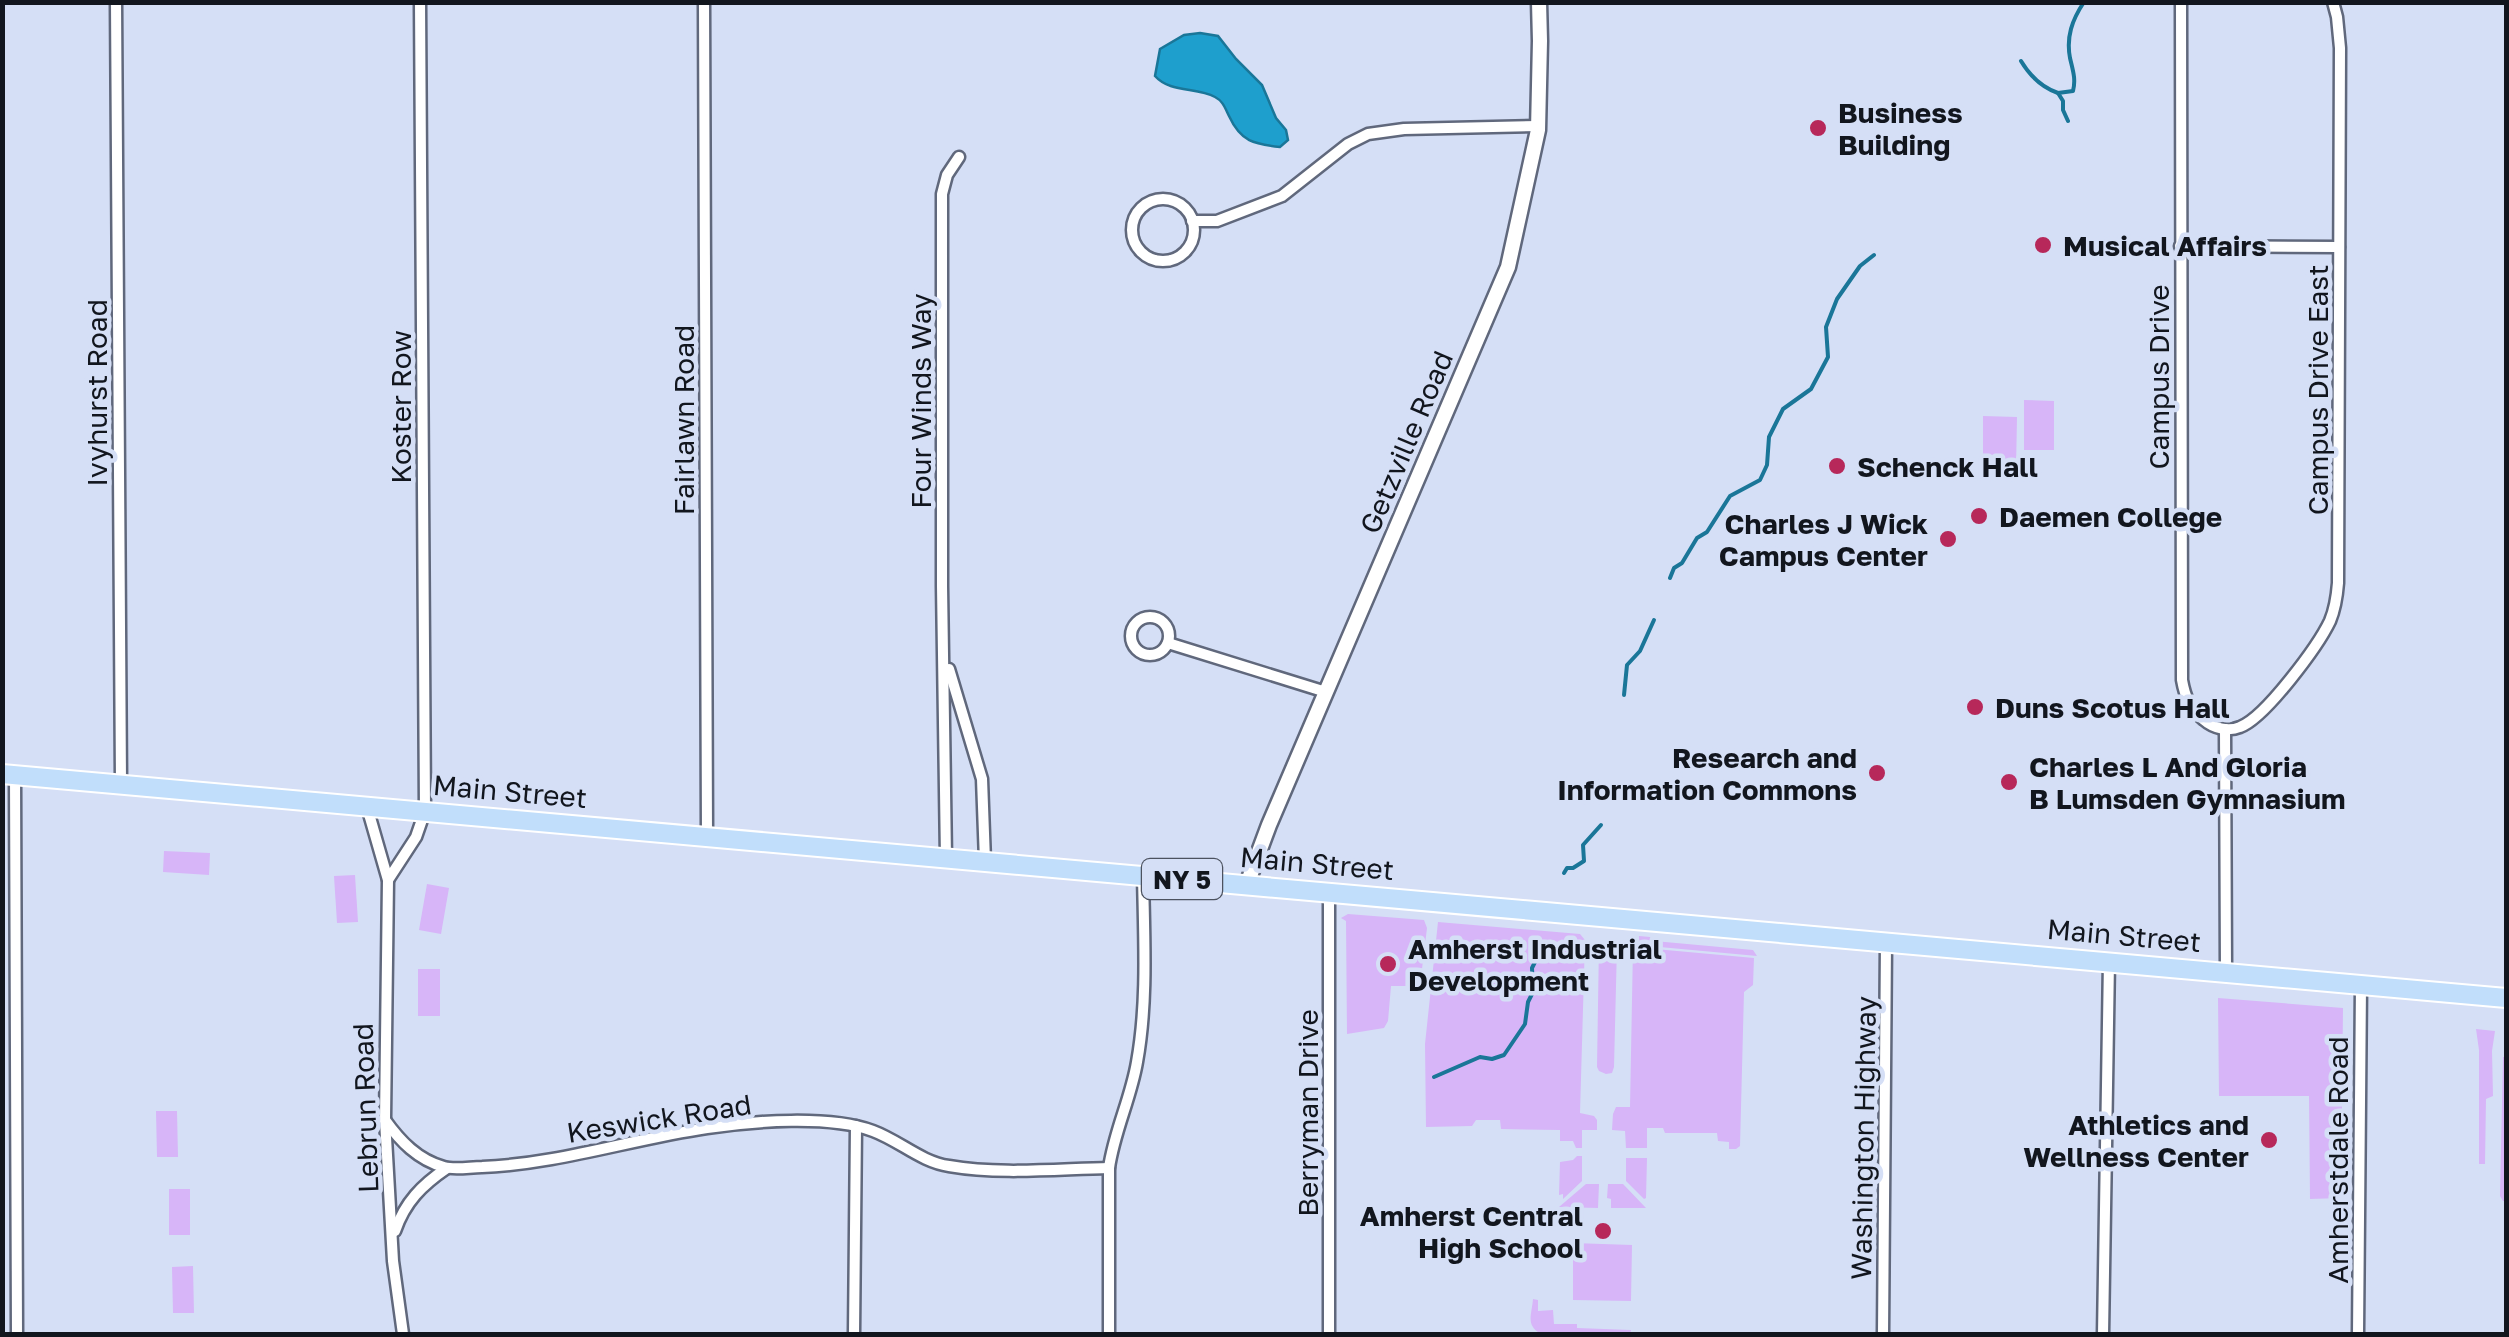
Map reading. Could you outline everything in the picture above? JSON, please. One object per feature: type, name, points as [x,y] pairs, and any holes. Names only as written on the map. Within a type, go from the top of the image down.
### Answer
[{"type":"main road","name":"Main Street","points":[[9,775],[2506,998]]},
{"type":"street","name":"Ivyhurst Road","points":[[116,2],[121,784]]},
{"type":"street","name":"Koster Row","points":[[420,2],[425,811]]},
{"type":"street","name":"Fairlawn Road","points":[[704,2],[707,836]]},
{"type":"street","name":"Getzville Road","points":[[1247,884],[1269,824],[1508,267],[1538,126],[1539,2]]},
{"type":"street","name":"Campus Drive","points":[[2181,2],[2182,680],[2190,706],[2204,720],[2225,730]]},
{"type":"street","name":"Campus Drive East","points":[[2225,730],[2243,726],[2273,699],[2325,630],[2336,602],[2340,48],[2333,2]]},
{"type":"street","points":[[1192,222],[1217,221],[1282,196],[1348,144],[1368,134],[1404,129],[1538,126]]},
{"type":"street","name":"Four Winds Way","points":[[946,858],[942,194],[947,175],[960,157]]},
{"type":"street","points":[[1170,200],[1188,212],[1192,222],[1194,231],[1187,250],[1171,260],[1161,261],[1142,254],[1132,237],[1135,216],[1150,202],[1170,200]]},
{"type":"street","points":[[2180,246],[2340,247]]},
{"type":"street","points":[[1168,643],[1326,692]]},
{"type":"street","name":"Four Winds Way","points":[[944,649],[982,779],[985,861]]},
{"type":"street","points":[[2225,730],[2226,972]]},
{"type":"street","points":[[2,1328],[17,1331],[16,939],[9,775]]},
{"type":"street","name":"Lebrun Road","points":[[367,807],[388,880],[385,1120],[392,1240],[403,1334]]},
{"type":"street","points":[[388,880],[416,837],[425,811]]},
{"type":"street","points":[[1109,1334],[1109,1168],[1137,1065],[1142,1022],[1143,875]]},
{"type":"street","name":"Berryman Drive","points":[[1329,892],[1330,1334]]},
{"type":"street","points":[[2,939],[16,939]]},
{"type":"street","name":"Washington Highway","points":[[1883,1334],[1886,941]]},
{"type":"street","points":[[2103,1334],[2109,961]]},
{"type":"street","name":"Amherstdale Road","points":[[2358,1334],[2360,985]]},
{"type":"street","points":[[385,1120],[412,1150],[447,1168]]},
{"type":"street","name":"Keswick Road","points":[[447,1168],[501,1166],[704,1128],[801,1122],[856,1126],[945,1166],[981,1170],[1109,1168]]},
{"type":"street","points":[[854,1334],[856,1126]]},
{"type":"street","points":[[392,1240],[412,1198],[447,1168]]},
{"type":"shaded area","points":[[2024,400],[2054,401],[2054,450],[2024,450]]},
{"type":"shaded area","points":[[1983,416],[2017,417],[2016,469],[1983,468]]},
{"type":"shaded area","points":[[164,851],[210,853],[209,875],[163,872]]},
{"type":"shaded area","points":[[355,875],[358,922],[337,923],[334,876]]},
{"type":"shaded area","points":[[427,884],[449,888],[441,934],[419,930]]},
{"type":"shaded area","points":[[1348,914],[1424,920],[1427,928],[1421,977],[1418,981],[1408,980],[1407,986],[1391,986],[1384,1028],[1347,1034],[1346,921],[1341,918]]},
{"type":"shaded area","points":[[1438,922],[1580,934],[1585,940],[1580,1113],[1594,1116],[1597,1130],[1582,1130],[1582,1148],[1576,1148],[1573,1141],[1560,1141],[1560,1130],[1501,1129],[1500,1120],[1476,1120],[1472,1126],[1426,1127],[1425,1044]]},
{"type":"shaded area","points":[[1639,936],[1654,941],[1753,950],[1757,956],[1638,945]]},
{"type":"shaded area","points":[[1599,944],[1617,946],[1614,1067],[1612,1073],[1606,1074],[1597,1067]]},
{"type":"shaded area","points":[[1633,947],[1754,958],[1753,985],[1744,992],[1740,1146],[1736,1149],[1729,1149],[1729,1142],[1718,1141],[1717,1133],[1665,1133],[1663,1128],[1647,1128],[1647,1148],[1626,1148],[1625,1131],[1612,1130],[1616,1107],[1630,1107]]},
{"type":"shaded area","points":[[418,969],[440,969],[440,1016],[418,1016]]},
{"type":"shaded area","points":[[2218,998],[2343,1008],[2341,1198],[2310,1199],[2309,1096],[2219,1096]]},
{"type":"shaded area","points":[[2476,1029],[2495,1031],[2493,1096],[2486,1099],[2485,1164],[2479,1164]]},
{"type":"shaded area","points":[[2506,1057],[2506,1201],[2500,1196]]},
{"type":"shaded area","points":[[156,1111],[177,1111],[178,1157],[157,1157]]},
{"type":"shaded area","points":[[1582,1156],[1582,1181],[1563,1199],[1563,1194],[1559,1195],[1560,1162]]},
{"type":"shaded area","points":[[1626,1158],[1647,1158],[1644,1199],[1626,1181]]},
{"type":"shaded area","points":[[1586,1184],[1599,1184],[1598,1208],[1559,1207]]},
{"type":"shaded area","points":[[1608,1184],[1623,1184],[1646,1208],[1611,1208]]},
{"type":"shaded area","points":[[169,1189],[190,1189],[190,1235],[169,1235]]},
{"type":"shaded area","points":[[1573,1243],[1632,1245],[1631,1301],[1573,1300]]},
{"type":"shaded area","points":[[193,1266],[194,1313],[173,1313],[172,1267]]},
{"type":"shaded area","points":[[1533,1299],[1538,1300],[1538,1311],[1553,1310],[1554,1324],[1631,1330],[1630,1334],[1541,1334],[1531,1323]]},
{"type":"water","points":[[1184,35],[1218,36],[1262,85],[1276,118],[1286,130],[1288,140],[1280,147],[1256,143],[1244,136],[1215,97],[1168,85],[1155,76],[1160,49]]},
{"type":"waterway","points":[[2068,121],[2058,93],[2073,91],[2070,36],[2084,2]]},
{"type":"waterway","points":[[2021,61],[2036,80],[2058,93]]},
{"type":"waterway","points":[[1670,578],[1730,496],[1760,480],[1767,465],[1769,437],[1783,409],[1811,389],[1828,357],[1826,327],[1837,299],[1860,266],[1874,255]]},
{"type":"waterway","points":[[1624,695],[1627,665],[1640,651],[1654,620]]},
{"type":"waterway","points":[[1564,873],[1584,861],[1583,845],[1601,825]]},
{"type":"waterway","points":[[1434,1077],[1480,1057],[1504,1055],[1525,1024],[1536,960]]},
{"type":"place","name":"Business Building","points":[[1818,128]]},
{"type":"place","name":"Musical Affairs","points":[[2043,245]]},
{"type":"place","name":"Schenck Hall","points":[[1837,466]]},
{"type":"place","name":"Daemen College","points":[[1979,516]]},
{"type":"place","name":"Charles J Wick Campus Center","points":[[1948,539]]},
{"type":"place","name":"Duns Scotus Hall","points":[[1975,707]]},
{"type":"place","name":"Research and Information Commons","points":[[1877,773]]},
{"type":"place","name":"Charles L And Gloria B Lumsden Gymnasium","points":[[2009,782]]},
{"type":"place","name":"Amherst Industrial Development","points":[[1388,964]]},
{"type":"place","name":"Athletics and Wellness Center","points":[[2269,1140]]},
{"type":"place","name":"Amherst Central High School","points":[[1603,1231]]}]
